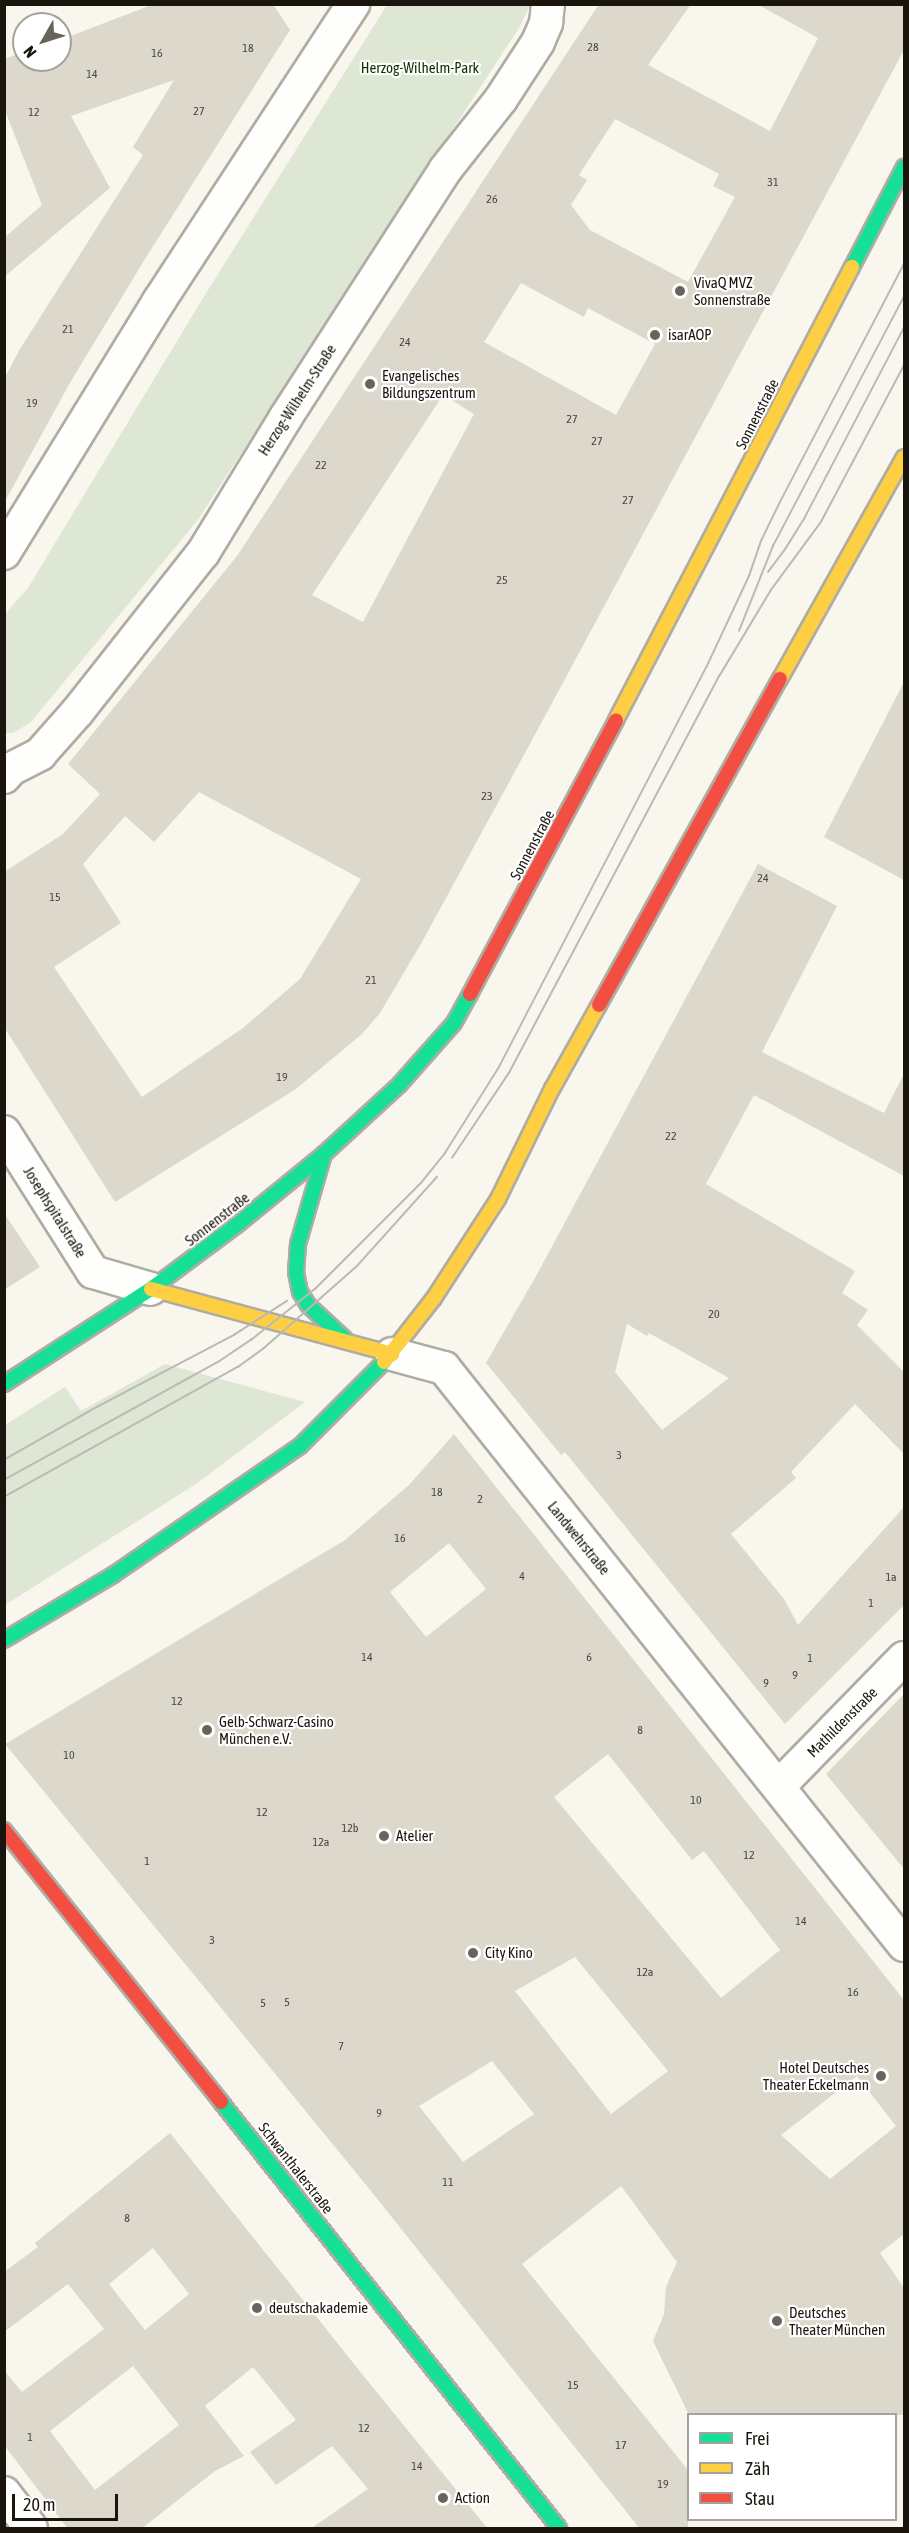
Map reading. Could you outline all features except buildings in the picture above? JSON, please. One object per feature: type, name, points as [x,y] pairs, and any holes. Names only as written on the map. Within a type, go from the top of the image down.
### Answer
[{"type":"main road","name":"Sonnenstraße","points":[[4,1384],[150,1289],[208,1248],[324,1154],[400,1084],[454,1023],[510,924],[904,167]]},
{"type":"main road","points":[[4,1641],[113,1575],[278,1463],[328,1420],[392,1354],[434,1298],[498,1199],[552,1089],[904,457]]},
{"type":"main road","points":[[324,1154],[298,1244],[296,1272],[300,1292],[308,1305],[349,1343]]},
{"type":"main road","name":"Landwehrstraße","points":[[150,1289],[392,1354]]},
{"type":"main road","name":"Schwanthalerstraße","points":[[4,1830],[559,2529]]},
{"type":"street","points":[[4,553],[159,301],[353,4]]},
{"type":"street","name":"Herzog-Wilhelm-Straße","points":[[7,771],[40,754],[78,711],[203,553],[286,417],[445,170],[501,99],[538,42],[546,22],[548,4]]},
{"type":"street","name":"Josephspitalstraße","points":[[4,1132],[93,1272],[150,1289]]},
{"type":"street","name":"Landwehrstraße","points":[[392,1354],[444,1368],[904,1945]]},
{"type":"street","name":"Mathildenstraße","points":[[779,1786],[904,1658]]},
{"type":"street","points":[[4,2493],[31,2529]]},
{"type":"green space","name":"Herzog-Wilhelm-Park","points":[[529,4],[529,7],[519,28],[197,521],[30,723],[13,733],[5,733],[5,614],[28,588],[203,298],[387,5]]},
{"type":"green space","points":[[165,1364],[305,1402],[196,1484],[5,1605],[5,1425],[65,1387],[81,1411]]},
{"type":"tram line","points":[[4,1480],[218,1362],[251,1340],[315,1289],[421,1183],[445,1153],[498,1069],[706,668],[749,576],[761,541],[780,502],[904,264]]},
{"type":"tram line","points":[[739,631],[773,546],[904,297]]},
{"type":"tram line","points":[[768,572],[805,517],[904,328]]},
{"type":"tram line","points":[[452,1158],[509,1073],[720,675],[771,590],[821,522],[904,365]]},
{"type":"tram line","points":[[4,1497],[238,1367],[264,1348],[358,1265],[437,1177]]},
{"type":"tram line","points":[[4,1460],[97,1407],[234,1335],[287,1301]]},
{"type":"traffic: fast","points":[[852,267],[904,167]]},
{"type":"traffic: fast","points":[[4,1384],[151,1289],[237,1225],[324,1154],[400,1084],[454,1023],[470,994]]},
{"type":"traffic: fast","points":[[324,1154],[298,1244],[296,1272],[300,1292],[308,1305],[345,1339]]},
{"type":"traffic: fast","points":[[4,1640],[113,1575],[300,1446],[384,1362]]},
{"type":"traffic: fast","points":[[221,2102],[559,2528]]},
{"type":"traffic: slow","points":[[616,720],[852,267]]},
{"type":"traffic: slow","points":[[780,679],[904,457]]},
{"type":"traffic: slow","points":[[384,1362],[434,1298],[498,1199],[552,1089],[599,1005]]},
{"type":"traffic: slow","points":[[151,1289],[392,1354]]},
{"type":"traffic: jam","points":[[599,1005],[780,679]]},
{"type":"traffic: jam","points":[[470,994],[616,720]]},
{"type":"traffic: jam","points":[[4,1830],[221,2102]]},
{"type":"place","name":"VivaQ MVZ Sonnenstraße","points":[[680,291]]},
{"type":"place","name":"isarAOP","points":[[655,335]]},
{"type":"place","name":"Evangelisches Bildungszentrum","points":[[370,384]]},
{"type":"place","name":"Gelb-Schwarz-Casino München e.V.","points":[[207,1730]]},
{"type":"place","name":"Atelier","points":[[384,1836]]},
{"type":"place","name":"City Kino","points":[[473,1953]]},
{"type":"place","name":"Hotel Deutsches Theater Eckelmann","points":[[881,2076]]},
{"type":"place","name":"deutschakademie","points":[[257,2308]]},
{"type":"place","name":"Deutsches Theater München","points":[[777,2321]]},
{"type":"place","name":"Action","points":[[443,2498]]}]
